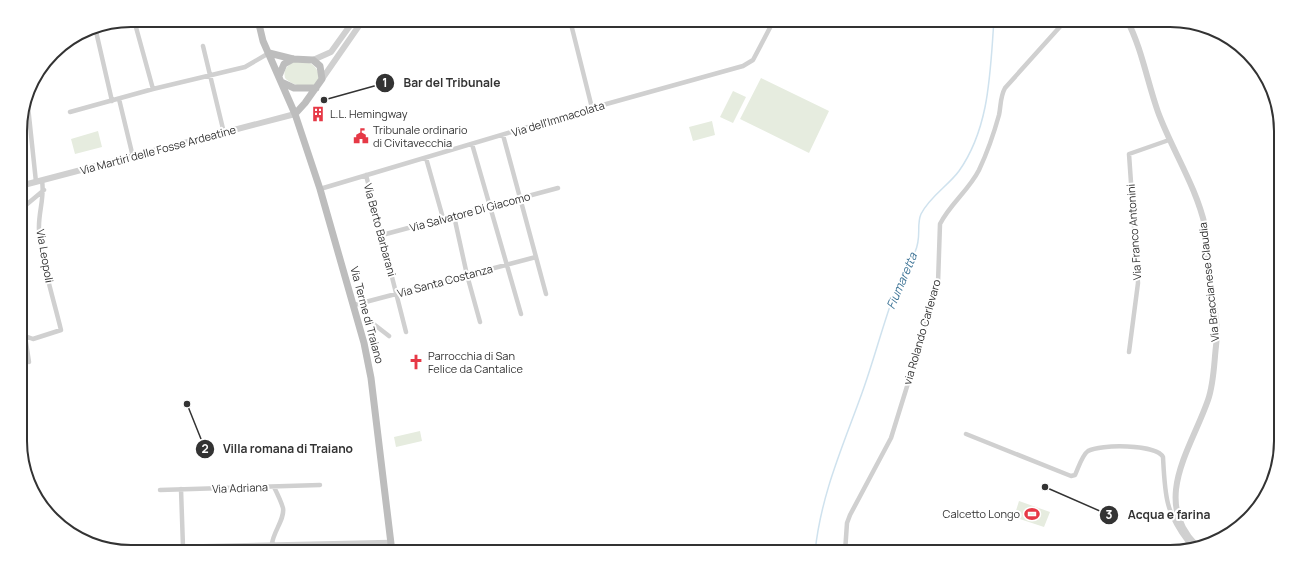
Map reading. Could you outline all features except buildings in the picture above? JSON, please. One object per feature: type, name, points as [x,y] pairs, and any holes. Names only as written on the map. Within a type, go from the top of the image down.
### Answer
[{"type":"main road","points":[[259,27],[269,53],[293,59],[313,60],[320,66],[322,79],[295,114]]},
{"type":"main road","name":"Via Terme di Traiano","points":[[269,53],[295,114],[357,304],[369,364],[391,545]]},
{"type":"main road","points":[[293,59],[284,64],[280,79],[294,88],[316,88]]},
{"type":"street","points":[[136,27],[153,89]]},
{"type":"street","points":[[313,60],[331,52],[349,27]]},
{"type":"street","points":[[322,79],[358,27]]},
{"type":"street","points":[[572,27],[592,108]]},
{"type":"street","name":"Via dell'Immacolata","points":[[320,189],[592,108],[743,66],[753,60],[770,27]]},
{"type":"street","name":"via Rolando Carlevaro","points":[[845,545],[847,523],[850,515],[891,438],[938,283],[940,224],[943,217],[972,183],[980,168],[999,113],[1001,95],[1005,88],[1060,27]]},
{"type":"street","name":"Via Braccianese Claudia","points":[[1130,27],[1135,36],[1152,95],[1169,140],[1191,186],[1205,226],[1208,251],[1208,276],[1217,329],[1217,346],[1209,398],[1184,458],[1176,485],[1176,508],[1192,543]]},
{"type":"street","points":[[96,32],[112,100]]},
{"type":"street","points":[[203,46],[224,133]]},
{"type":"street","points":[[70,112],[153,89],[245,67],[269,53]]},
{"type":"street","points":[[119,98],[134,157]]},
{"type":"street","name":"Via Leopoli","points":[[27,337],[33,339],[61,330],[43,257],[39,231],[39,220],[44,190],[39,181],[29,112]]},
{"type":"street","name":"Via Martiri delle Fosse Ardeatine","points":[[27,184],[295,114]]},
{"type":"street","points":[[503,135],[546,294]]},
{"type":"street","name":"Via Franco Antonini","points":[[1128,352],[1138,283],[1129,154],[1169,140]]},
{"type":"street","points":[[472,144],[521,314]]},
{"type":"street","points":[[426,158],[443,218]]},
{"type":"street","name":"Via Berto Barbarani","points":[[366,175],[406,332]]},
{"type":"street","name":"Via Salvatore Di Giacomo","points":[[382,235],[558,188]]},
{"type":"street","points":[[27,204],[44,190]]},
{"type":"street","points":[[454,216],[467,275],[480,322]]},
{"type":"street","name":"Via Santa Costanza","points":[[357,304],[536,257]]},
{"type":"street","name":"Via Terme di Traiano","points":[[357,304],[371,322],[389,336]]},
{"type":"street","points":[[27,349],[29,362]]},
{"type":"street","points":[[966,434],[1071,476],[1075,475],[1085,453],[1089,450],[1122,446],[1155,451],[1163,457],[1167,506],[1177,526],[1192,543]]},
{"type":"street","name":"Via Adriana","points":[[160,490],[320,486]]},
{"type":"street","points":[[272,544],[273,536],[281,518],[283,508],[274,487]]},
{"type":"street","points":[[181,489],[183,545]]},
{"type":"street","points":[[242,545],[390,542]]},
{"type":"shaded area","points":[[293,62],[307,62],[316,68],[320,77],[314,85],[298,85],[285,78],[286,68]]},
{"type":"shaded area","points":[[761,78],[829,111],[809,153],[740,119]]},
{"type":"shaded area","points":[[733,91],[746,97],[733,123],[720,117]]},
{"type":"shaded area","points":[[712,121],[715,135],[693,141],[689,127]]},
{"type":"shaded area","points":[[98,131],[102,147],[75,154],[71,139]]},
{"type":"shaded area","points":[[420,431],[422,441],[396,447],[394,437]]},
{"type":"shaded area","name":"Calcetto Longo","points":[[1019,501],[1050,512],[1044,527],[1014,517]]},
{"type":"waterway","name":"Fiumaretta","points":[[816,545],[827,490],[895,292],[917,247],[921,214],[934,196],[950,182],[959,171],[977,136],[983,118],[987,98],[993,27]]},
{"type":"place","name":"Bar del Tribunale","points":[[324,100]]},
{"type":"place","name":"L.L. Hemingway","points":[[318,114]]},
{"type":"place","name":"Tribunale ordinario di Civitavecchia","points":[[361,136]]},
{"type":"place","name":"Parrocchia di San Felice da Cantalice","points":[[416,362]]},
{"type":"place","name":"Villa romana di Traiano","points":[[187,404]]},
{"type":"place","name":"Acqua e farina","points":[[1045,487]]},
{"type":"place","name":"Calcetto Longo","points":[[1032,514]]}]
